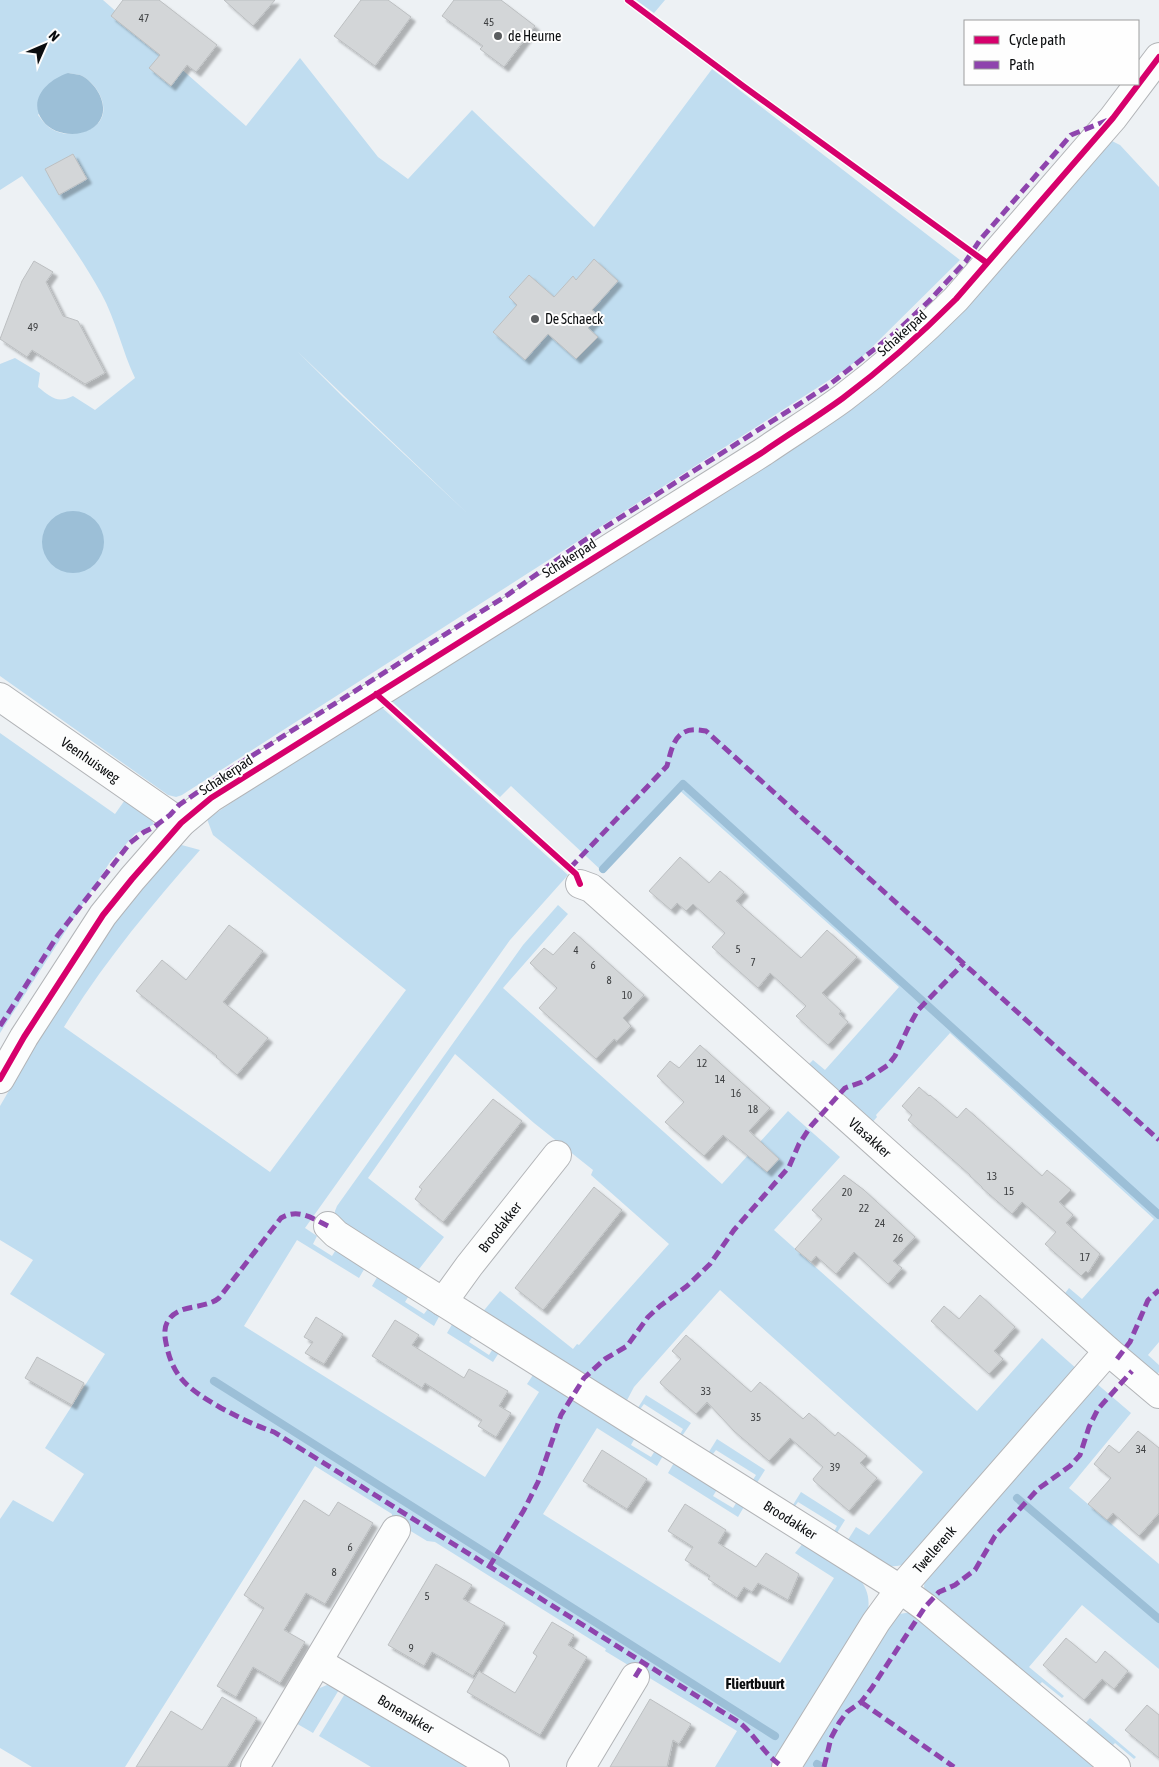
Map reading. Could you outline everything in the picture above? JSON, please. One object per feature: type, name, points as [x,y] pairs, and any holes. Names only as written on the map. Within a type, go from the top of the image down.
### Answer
[{"type":"street","name":"Schakerpad","points":[[1139,84],[1159,57]]},
{"type":"street","name":"Schakerpad","points":[[0,1079],[24,1037],[103,915],[181,823],[211,798],[763,452],[841,399],[887,364],[956,299],[1113,118],[1138,85]]},
{"type":"street","name":"Veenhuisweg","points":[[0,697],[181,823]]},
{"type":"street","name":"Vlasakker","points":[[580,884],[591,888],[599,895],[1108,1351],[1159,1394]]},
{"type":"street","name":"Broodakker","points":[[443,1302],[557,1155]]},
{"type":"street","name":"Broodakker","points":[[328,1226],[336,1234],[443,1302],[900,1589],[925,1607],[1116,1767]]},
{"type":"street","name":"Twellerenk","points":[[786,1767],[871,1630],[900,1589],[1108,1351]]},
{"type":"street","points":[[255,1767],[396,1530]]},
{"type":"street","name":"Bonenakker","points":[[318,1662],[495,1767]]},
{"type":"street","points":[[581,1767],[635,1677]]},
{"type":"shaded area","points":[[0,0],[103,0],[246,126],[300,58],[378,157],[408,179],[472,110],[594,227],[712,69],[960,260],[862,357],[834,377],[182,795],[176,797],[168,795],[0,676],[0,364],[15,358],[40,373],[38,387],[54,398],[63,399],[73,396],[95,410],[135,378],[101,293],[53,219],[22,176],[0,190]],"holes":[[[68,73],[80,75],[90,82],[99,92],[103,105],[102,117],[95,126],[83,132],[70,134],[55,131],[46,125],[38,115]],[[298,352],[467,513],[343,397]]]},
{"type":"shaded area","points":[[636,0],[665,0],[654,13]]},
{"type":"shaded area","points":[[68,73],[80,75],[90,82],[98,92],[103,104],[102,116],[98,124],[91,129],[74,134],[57,131],[49,127],[43,121],[37,106],[38,98],[47,86],[53,80]]},
{"type":"shaded area","points":[[1110,140],[1120,145],[1159,187],[1159,1342],[1148,1355],[1159,1365],[1159,1372],[1156,1376],[1063,1296],[1069,1288],[1082,1299],[1154,1219],[950,1033],[876,1115],[877,1117],[870,1125],[806,1067],[813,1060],[825,1070],[899,987],[678,789],[603,872],[511,786],[500,797],[389,699],[799,437]]},
{"type":"shaded area","points":[[67,511],[79,511],[95,520],[102,530],[104,542],[102,554],[95,564],[79,573],[67,573],[56,568],[47,559],[42,548],[42,536],[47,525],[56,516]]},
{"type":"shaded area","points":[[379,705],[568,875],[510,940],[305,1228],[317,1236],[313,1244],[332,1256],[337,1248],[366,1266],[359,1278],[297,1240],[244,1326],[485,1477],[539,1392],[527,1384],[535,1372],[636,1436],[631,1445],[651,1457],[656,1449],[664,1454],[657,1466],[597,1428],[543,1514],[780,1663],[834,1578],[795,1553],[804,1542],[858,1577],[865,1587],[868,1596],[866,1619],[774,1767],[715,1767],[737,1731],[605,1651],[606,1649],[435,1542],[427,1541],[409,1530],[410,1527],[392,1517],[392,1514],[315,1466],[125,1767],[32,1767],[0,1748],[0,1519],[13,1500],[53,1522],[84,1474],[45,1448],[105,1354],[10,1294],[33,1260],[0,1240],[0,1106],[50,1020],[116,915],[178,844],[200,850],[128,936],[95,980],[64,1027],[270,1172],[406,990],[213,835],[207,819]]},
{"type":"shaded area","points":[[0,733],[115,814],[127,797],[149,816],[154,824],[135,834],[110,862],[0,1033]]},
{"type":"shaded area","points":[[558,905],[568,914],[503,988],[722,1184],[788,1111],[840,1157],[774,1230],[977,1411],[1042,1338],[1078,1370],[910,1562],[901,1565],[884,1565],[846,1543],[856,1527],[869,1535],[923,1472],[720,1290],[634,1387],[625,1404],[481,1314],[500,1291],[573,1349],[577,1344],[579,1345],[669,1244],[591,1175],[593,1170],[534,1123],[455,1054],[368,1178],[444,1237],[416,1273],[335,1217],[337,1206],[523,945]]},
{"type":"shaded area","points":[[379,1274],[410,1294],[405,1302],[424,1314],[430,1306],[441,1313],[434,1326],[372,1286]]},
{"type":"shaded area","points":[[454,1321],[474,1334],[469,1342],[489,1355],[494,1347],[500,1351],[493,1362],[447,1333]]},
{"type":"shaded area","points":[[1096,1383],[1131,1413],[1069,1488],[1159,1564],[1159,1669],[1082,1605],[1029,1667],[1064,1696],[1062,1698],[1042,1682],[1035,1689],[928,1598],[924,1587],[925,1575]]},
{"type":"shaded area","points":[[646,1395],[691,1423],[680,1439],[678,1438],[683,1429],[644,1404],[638,1412],[636,1411]]},
{"type":"shaded area","points":[[717,1439],[765,1470],[755,1486],[751,1483],[756,1475],[716,1450],[710,1458],[707,1455]]},
{"type":"shaded area","points":[[675,1461],[718,1488],[713,1496],[733,1508],[738,1500],[745,1505],[738,1517],[668,1473]]},
{"type":"shaded area","points":[[801,1492],[845,1520],[835,1536],[832,1535],[837,1526],[798,1502],[793,1509],[791,1508]]},
{"type":"shaded area","points":[[912,1612],[1103,1767],[798,1767],[891,1620],[899,1614]]},
{"type":"shaded area","points":[[327,1685],[340,1688],[313,1733],[294,1722],[315,1690]]},
{"type":"shaded area","points":[[346,1692],[473,1767],[371,1767],[319,1736]]},
{"type":"shaded area","points":[[1090,1718],[1136,1757],[1134,1759],[1115,1743],[1108,1750],[1081,1728]]},
{"type":"building","points":[[123,0],[159,0],[217,45],[196,72],[187,65],[171,86],[149,68],[160,55],[111,16]]},
{"type":"building","points":[[224,0],[275,0],[253,26]]},
{"type":"building","points":[[361,0],[388,0],[411,17],[375,66],[334,36]]},
{"type":"building","name":"de Heurne","points":[[454,0],[501,0],[535,26],[504,67],[480,49],[483,46],[442,16]]},
{"type":"building","points":[[73,154],[87,179],[59,195],[45,169]]},
{"type":"building","points":[[594,259],[618,281],[592,310],[599,316],[588,328],[598,337],[576,359],[548,334],[525,360],[493,332],[517,305],[509,297],[529,275],[554,297],[573,276],[576,280]]},
{"type":"building","points":[[34,261],[53,272],[46,282],[63,316],[78,321],[105,373],[85,384],[32,350],[27,357],[0,339],[22,281]]},
{"type":"building","points":[[680,857],[709,883],[720,871],[744,892],[736,901],[801,958],[827,930],[857,957],[822,993],[841,1011],[839,1014],[848,1022],[828,1045],[796,1016],[806,1006],[770,973],[758,988],[712,947],[725,933],[693,904],[686,911],[677,903],[671,910],[649,891]]},
{"type":"building","points":[[229,925],[263,951],[223,1002],[268,1038],[237,1075],[217,1056],[136,991],[162,960],[186,980]]},
{"type":"building","points":[[574,932],[644,995],[623,1018],[631,1026],[617,1041],[614,1039],[596,1059],[539,1008],[557,988],[530,963],[544,948],[553,955]]},
{"type":"building","points":[[700,1045],[770,1108],[749,1131],[779,1159],[767,1172],[723,1135],[704,1156],[665,1122],[684,1102],[657,1076],[670,1061],[679,1068]]},
{"type":"building","points":[[919,1087],[957,1118],[966,1108],[1042,1176],[1047,1170],[1071,1190],[1059,1202],[1073,1215],[1066,1223],[1100,1254],[1088,1273],[1086,1271],[1081,1276],[1045,1244],[1056,1232],[1022,1202],[1012,1214],[908,1120],[912,1115],[902,1106]]},
{"type":"building","points":[[493,1099],[522,1121],[443,1222],[415,1199],[422,1189],[419,1187]]},
{"type":"building","points":[[844,1175],[864,1190],[915,1237],[893,1261],[902,1268],[888,1284],[854,1252],[836,1274],[816,1256],[811,1262],[795,1249],[822,1219],[812,1210]]},
{"type":"building","points":[[594,1187],[622,1210],[543,1310],[515,1288]]},
{"type":"building","points":[[980,1295],[1015,1327],[994,1351],[1003,1359],[989,1374],[931,1321],[944,1306],[959,1319]]},
{"type":"building","points":[[316,1317],[343,1334],[324,1364],[305,1353],[313,1342],[304,1337]]},
{"type":"building","points":[[395,1320],[419,1335],[412,1345],[464,1378],[469,1369],[508,1391],[499,1406],[511,1413],[496,1437],[478,1426],[482,1420],[425,1383],[422,1388],[372,1356]]},
{"type":"building","points":[[686,1335],[751,1392],[760,1382],[803,1419],[809,1413],[835,1436],[838,1432],[867,1456],[860,1463],[877,1478],[849,1511],[814,1481],[813,1479],[823,1467],[790,1438],[769,1461],[734,1431],[707,1402],[696,1414],[661,1384],[660,1382],[681,1359],[672,1351]]},
{"type":"building","points":[[37,1357],[84,1383],[72,1405],[25,1378]]},
{"type":"building","points":[[1138,1431],[1159,1448],[1159,1513],[1139,1536],[1113,1513],[1107,1520],[1088,1504],[1111,1478],[1094,1464],[1109,1445],[1119,1453]]},
{"type":"building","points":[[602,1450],[647,1479],[627,1509],[583,1481]]},
{"type":"building","points":[[304,1500],[329,1516],[338,1502],[373,1523],[325,1604],[306,1593],[284,1630],[305,1642],[280,1683],[253,1667],[236,1697],[217,1686],[264,1608],[244,1595]]},
{"type":"building","points":[[685,1504],[726,1530],[718,1543],[756,1567],[766,1553],[799,1574],[788,1600],[758,1583],[752,1592],[744,1587],[737,1598],[708,1579],[710,1576],[685,1560],[693,1547],[668,1531]]},
{"type":"building","points":[[436,1564],[472,1585],[463,1599],[505,1623],[473,1676],[432,1652],[424,1666],[388,1645]]},
{"type":"building","points":[[552,1622],[574,1635],[568,1645],[587,1657],[540,1735],[467,1692],[479,1671],[515,1693],[537,1656],[533,1653]]},
{"type":"building","points":[[1066,1638],[1096,1663],[1105,1651],[1128,1671],[1114,1689],[1102,1679],[1084,1700],[1043,1665]]},
{"type":"building","points":[[222,1697],[257,1718],[227,1767],[136,1767],[171,1711],[202,1730]]},
{"type":"building","points":[[650,1699],[691,1724],[679,1744],[673,1740],[667,1767],[610,1767]]},
{"type":"building","points":[[1147,1705],[1159,1715],[1159,1758],[1125,1730]]},
{"type":"waterway","points":[[603,869],[683,784],[1159,1215]]},
{"type":"waterway","points":[[214,1381],[775,1736]]},
{"type":"waterway","points":[[1017,1498],[1159,1619]]},
{"type":"waterway","points":[[817,1764],[822,1767]]},
{"type":"marked path","points":[[0,1026],[58,935],[130,843],[170,815],[179,805],[231,769],[506,596],[585,540],[829,385],[895,333],[929,301],[966,261],[980,240],[1071,135],[1108,120]]},
{"type":"marked path","points":[[570,868],[667,766],[674,743],[678,737],[682,733],[689,731],[706,731],[1159,1140]]},
{"type":"marked path","points":[[489,1567],[524,1510],[538,1482],[561,1415],[584,1378],[605,1359],[627,1346],[648,1317],[687,1286],[710,1264],[734,1230],[789,1167],[799,1144],[811,1126],[845,1088],[862,1082],[888,1065],[895,1056],[918,1010],[964,963]]},
{"type":"marked path","points":[[328,1226],[305,1215],[293,1214],[281,1218],[219,1298],[207,1304],[187,1308],[170,1318],[165,1330],[166,1343],[173,1366],[185,1383],[221,1408],[274,1432],[740,1723],[770,1757],[783,1767]]},
{"type":"marked path","points":[[1117,1359],[1130,1342],[1148,1300],[1159,1290]]},
{"type":"marked path","points":[[824,1767],[831,1738],[839,1723],[847,1712],[861,1702],[871,1689],[925,1607],[939,1592],[955,1585],[975,1570],[995,1536],[1038,1489],[1070,1466],[1080,1455],[1089,1427],[1098,1409],[1132,1371]]},
{"type":"marked path","points":[[635,1677],[643,1664]]},
{"type":"marked path","points":[[861,1702],[954,1767]]},
{"type":"cycle path","points":[[628,0],[987,263]]},
{"type":"cycle path","points":[[1139,84],[1159,57]]},
{"type":"cycle path","points":[[0,1079],[24,1037],[103,915],[181,823],[211,798],[763,452],[858,387],[901,351],[956,299],[1113,118],[1138,85]]},
{"type":"cycle path","points":[[376,694],[576,874],[580,884]]},
{"type":"place","name":"de Heurne","points":[[498,36]]},
{"type":"place","name":"De Schaeck","points":[[535,319]]},
{"type":"district","name":"Fliertbuurt","points":[[755,1684]]}]
